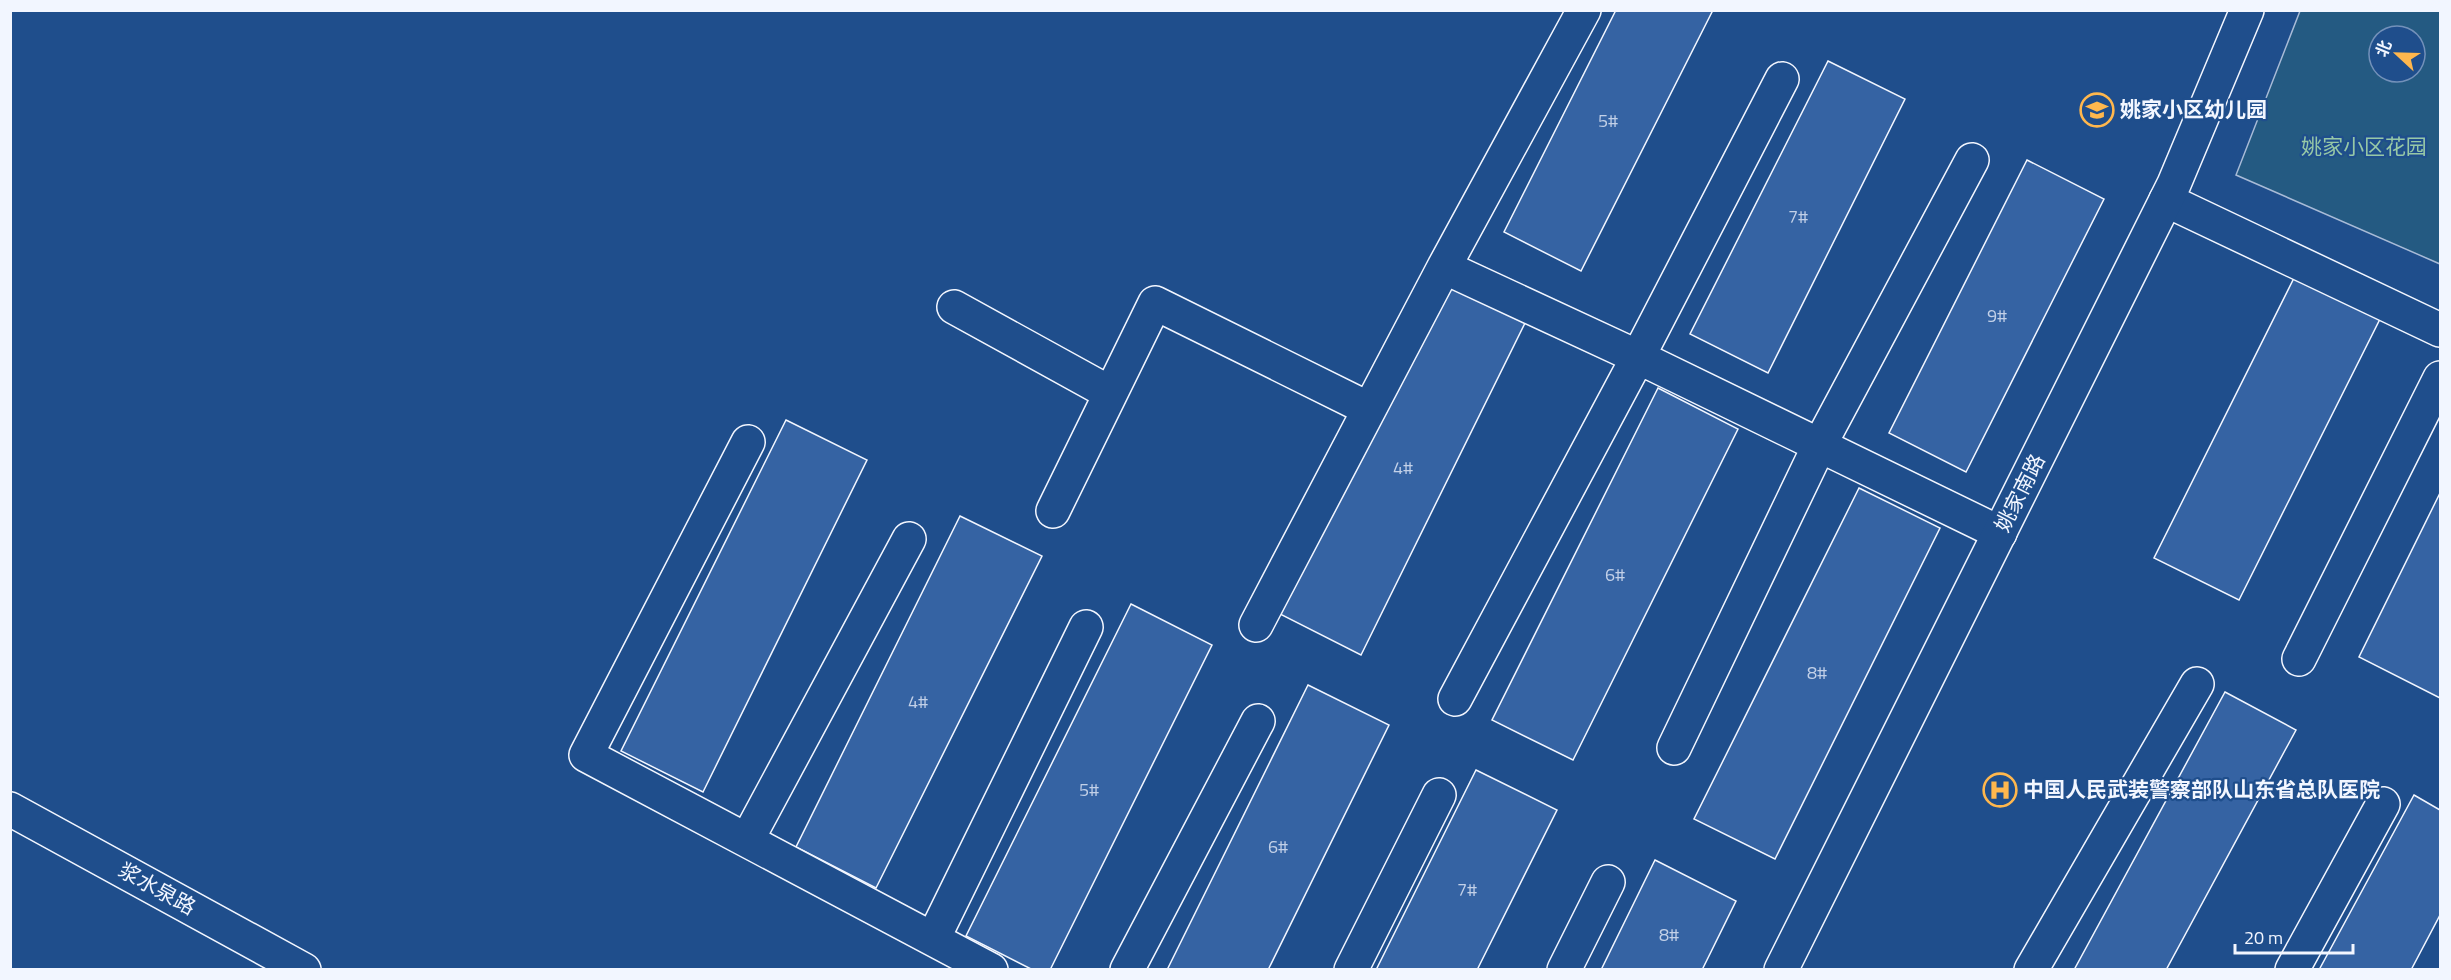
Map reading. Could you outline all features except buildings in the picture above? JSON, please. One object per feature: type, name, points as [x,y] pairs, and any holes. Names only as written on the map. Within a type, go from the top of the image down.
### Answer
[{"type":"street","points":[[1256,626],[1444,267],[1584,10]]},
{"type":"street","name":"姚家南路","points":[[1780,969],[2166,200],[2247,10]]},
{"type":"street","points":[[1455,699],[1638,357],[1782,80]]},
{"type":"street","points":[[1674,748],[1819,446],[1972,160]]},
{"type":"street","points":[[2166,200],[2440,330]]},
{"type":"street","points":[[1444,267],[1638,357],[2000,533]]},
{"type":"street","points":[[1053,511],[1155,303],[1369,409]]},
{"type":"street","points":[[954,307],[1110,393]]},
{"type":"street","points":[[2298,659],[2440,378]]},
{"type":"street","points":[[748,442],[586,755],[991,969]]},
{"type":"street","points":[[747,840],[909,539]]},
{"type":"street","points":[[933,939],[1086,627]]},
{"type":"street","points":[[2031,969],[2198,684]]},
{"type":"street","points":[[1127,969],[1258,721]]},
{"type":"street","points":[[1351,969],[1439,795]]},
{"type":"street","points":[[2292,969],[2383,804]]},
{"type":"street","name":"浆水泉路","points":[[10,809],[304,969]]},
{"type":"street","points":[[1564,969],[1608,882]]},
{"type":"green space","name":"姚家小区花园","points":[[2300,11],[2440,11],[2440,264],[2236,175]]},
{"type":"place","name":"姚家小区幼儿园","points":[[2097,110]]},
{"type":"place","name":"中国人民武装警察部队山东省总队医院","points":[[2000,790]]}]
